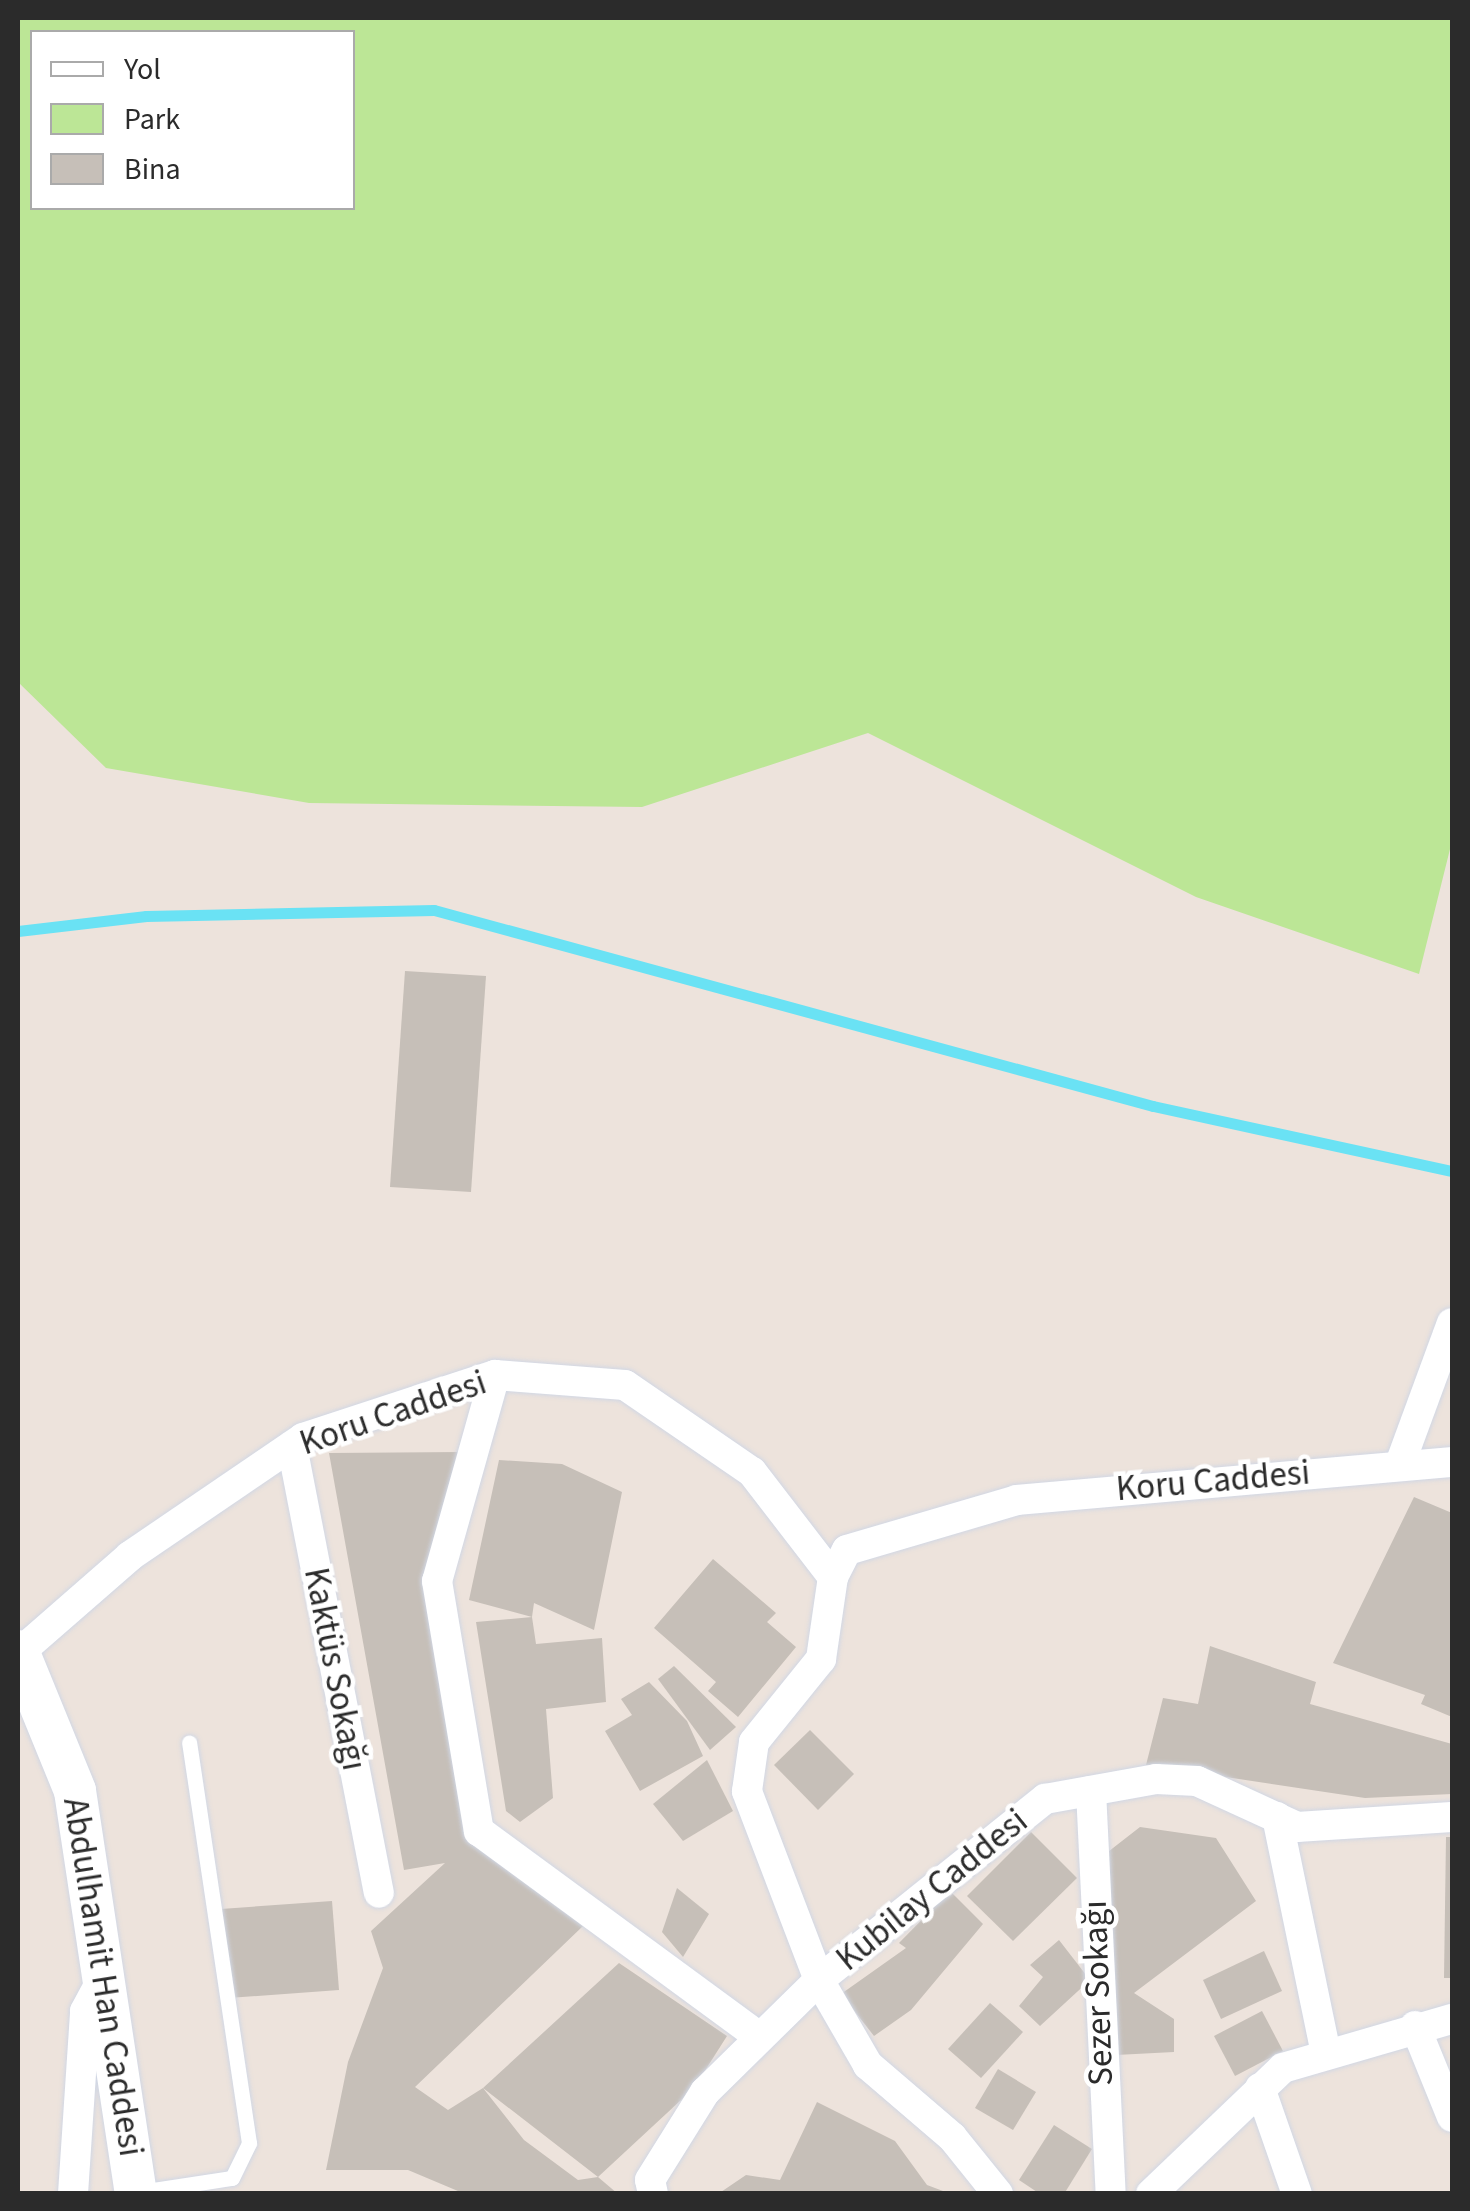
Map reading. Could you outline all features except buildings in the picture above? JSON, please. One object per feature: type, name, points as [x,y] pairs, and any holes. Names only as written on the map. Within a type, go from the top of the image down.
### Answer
[{"type":"main road","name":"Abdulhamit Han Caddesi","points":[[18,1652],[75,1790],[108,1968],[136,2193]]},
{"type":"street","points":[[1400,1464],[1452,1323]]},
{"type":"street","points":[[496,1375],[437,1581],[478,1831],[757,2035]]},
{"type":"street","name":"Koru Caddesi","points":[[18,1652],[130,1556],[292,1446],[496,1375],[625,1385],[752,1472],[833,1577],[847,1550],[1017,1500],[1452,1462]]},
{"type":"street","name":"Kaktüs Sokağı","points":[[292,1446],[379,1892]]},
{"type":"street","points":[[833,1577],[820,1660],[754,1742],[747,1791],[819,1980],[868,2066],[952,2137],[998,2194]]},
{"type":"street","name":"Kubilay Caddesi","points":[[653,2194],[650,2180],[704,2092],[757,2035],[819,1980],[1045,1799],[1198,1781],[1277,1817],[1344,1829],[1452,1817]]},
{"type":"street","name":"Sezer Sokağı","points":[[1091,1791],[1111,2194]]},
{"type":"street","points":[[1277,1817],[1326,2053]]},
{"type":"street","points":[[73,2194],[85,2011],[108,1968]]},
{"type":"street","points":[[1151,2194],[1260,2088],[1326,2053],[1452,2018]]},
{"type":"street","points":[[1415,2026],[1452,2117]]},
{"type":"street","points":[[1260,2088],[1297,2194]]},
{"type":"lane","points":[[136,2193],[232,2178],[249,2143],[188,1742]]},
{"type":"green space","points":[[18,18],[1452,18],[1452,841],[1419,974],[1196,897],[868,733],[642,807],[309,803],[106,768],[18,682]]},
{"type":"waterway","points":[[18,931],[146,916],[434,910],[1153,1106],[1452,1171]]}]
